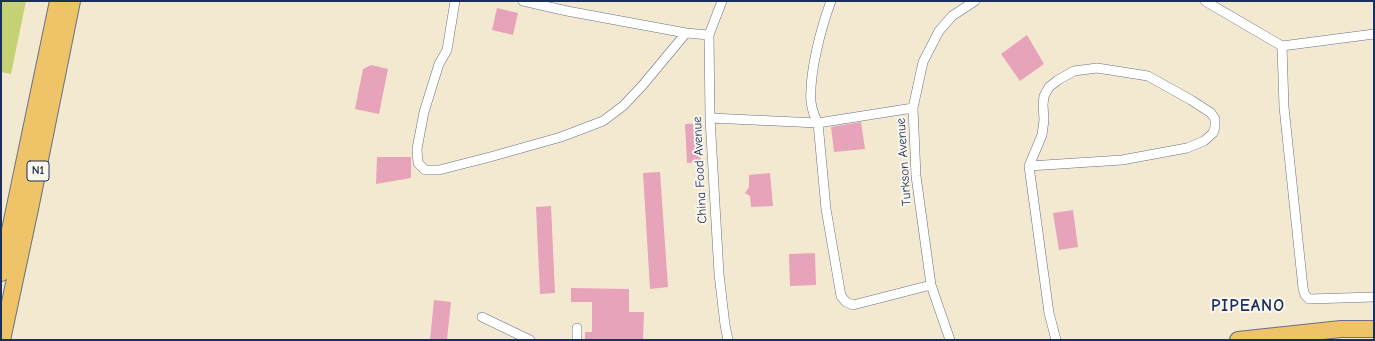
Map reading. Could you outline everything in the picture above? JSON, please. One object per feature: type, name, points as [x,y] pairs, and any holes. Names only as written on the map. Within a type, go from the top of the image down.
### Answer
[{"type":"highway","name":"N1","points":[[1,273],[58,1]]},
{"type":"highway","name":"N1","points":[[2,340],[72,1]]},
{"type":"highway","points":[[1341,329],[1360,320],[1374,318]]},
{"type":"highway","points":[[1238,340],[1341,329],[1374,329]]},
{"type":"street","points":[[455,1],[447,50],[439,64],[424,112],[418,149],[418,163],[425,170],[439,170],[490,157],[561,137],[603,121],[623,106],[642,86],[686,33]]},
{"type":"street","points":[[523,1],[567,11],[686,33],[709,35]]},
{"type":"street","name":"China Food Avenue","points":[[722,1],[709,35],[710,118],[719,274],[728,340]]},
{"type":"street","points":[[830,1],[821,32],[813,73],[811,101],[813,112],[818,122],[826,209],[841,296],[846,302],[853,304],[931,285]]},
{"type":"street","name":"Turkson Avenue","points":[[950,340],[931,285],[916,176],[913,108],[923,62],[939,31],[952,16],[975,1]]},
{"type":"street","points":[[1205,1],[1282,46],[1374,34]]},
{"type":"street","points":[[1282,46],[1284,107],[1302,280],[1305,295],[1309,299],[1374,297]]},
{"type":"street","points":[[1029,166],[1122,160],[1188,148],[1204,141],[1213,134],[1215,119],[1211,113],[1191,100],[1148,76],[1097,68],[1074,71],[1049,87],[1044,96],[1044,120],[1042,135],[1029,166],[1049,313],[1056,340]]},
{"type":"street","points":[[710,118],[818,122],[913,108]]},
{"type":"street","points":[[482,317],[530,340]]},
{"type":"street","points":[[577,328],[577,340]]},
{"type":"green space","points":[[1,1],[26,1],[11,74],[1,72]]},
{"type":"building","points":[[497,8],[518,13],[513,35],[492,30]]},
{"type":"building","points":[[1027,35],[1044,64],[1020,81],[1001,54]]},
{"type":"building","points":[[371,65],[388,69],[379,114],[355,109],[363,69]]},
{"type":"building","points":[[861,122],[865,149],[834,152],[831,127]]},
{"type":"building","points":[[699,123],[701,162],[687,163],[685,124]]},
{"type":"building","points":[[377,157],[411,157],[411,178],[376,184]]},
{"type":"building","points":[[660,172],[668,287],[650,289],[643,173]]},
{"type":"building","points":[[770,173],[773,206],[751,207],[750,196],[745,193],[749,187],[749,175]]},
{"type":"building","points":[[551,206],[555,293],[540,294],[536,207]]},
{"type":"building","points":[[1073,210],[1078,247],[1059,250],[1053,213]]},
{"type":"building","points":[[815,253],[816,285],[790,286],[789,254]]},
{"type":"building","points":[[571,288],[629,289],[629,312],[644,312],[643,340],[585,340],[585,332],[592,332],[592,302],[571,302]]},
{"type":"building","points":[[434,300],[451,302],[447,340],[430,340]]},
{"type":"district","name":"PIPEANO","points":[[1248,306]]}]
